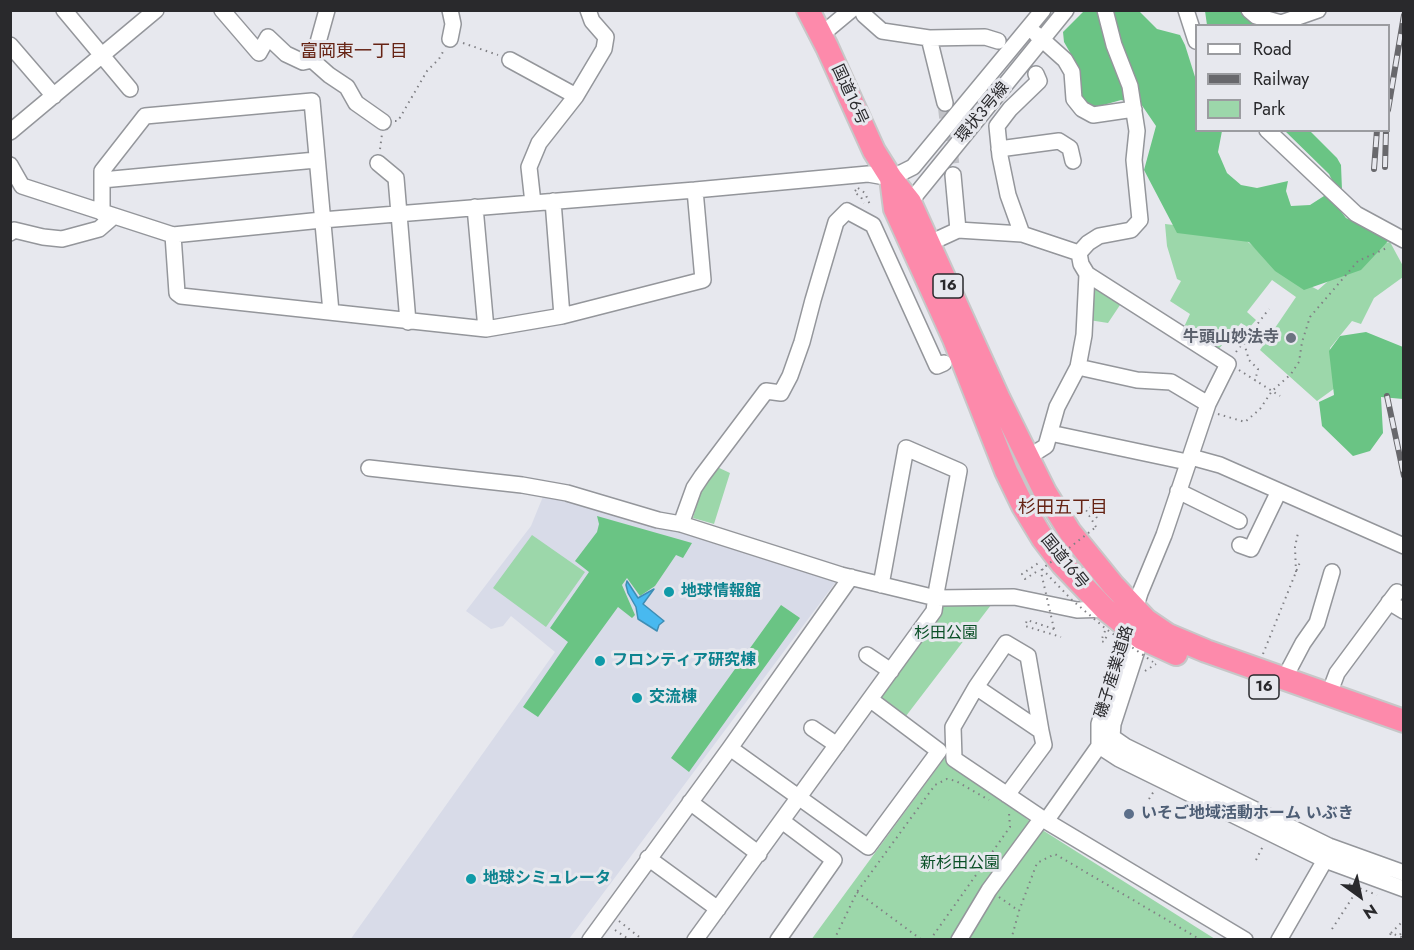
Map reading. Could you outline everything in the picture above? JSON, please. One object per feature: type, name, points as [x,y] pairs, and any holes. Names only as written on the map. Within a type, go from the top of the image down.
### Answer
[{"type":"highway","name":"国道16号","points":[[808,10],[874,151],[891,178],[893,208],[920,247],[1045,492],[1070,532],[1120,624]]},
{"type":"highway","name":"国道16号","points":[[920,247],[1006,471],[1023,506],[1043,539],[1062,564],[1120,624],[1162,648],[1257,684],[1404,734]]},
{"type":"highway","name":"国道16号","points":[[1120,624],[1156,628],[1168,635],[1284,679],[1404,721]]},
{"type":"street","points":[[64,10],[130,89]]},
{"type":"street","points":[[222,10],[258,53],[262,50],[268,37],[286,54],[303,62],[312,60],[347,87],[356,103],[383,122]]},
{"type":"street","points":[[316,46],[327,10]]},
{"type":"street","points":[[450,10],[453,24],[450,39]]},
{"type":"street","points":[[533,203],[529,167],[539,143],[576,96],[604,49],[606,37],[592,21],[588,10]]},
{"type":"street","points":[[821,35],[829,31],[851,10]]},
{"type":"street","points":[[862,10],[864,15],[882,31],[929,38],[984,37],[998,41]]},
{"type":"street","name":"環状3号線","points":[[891,178],[913,167],[1043,10]]},
{"type":"street","name":"環状3号線","points":[[893,208],[1066,10]]},
{"type":"street","points":[[1079,253],[1099,236],[1131,230],[1140,220],[1134,160],[1137,131],[1134,109],[1130,86],[1114,45],[1105,10]]},
{"type":"street","points":[[1186,10],[1195,35]]},
{"type":"street","points":[[1249,10],[1256,16],[1281,23],[1316,11]]},
{"type":"street","points":[[10,132],[102,57],[151,12]]},
{"type":"street","points":[[1029,28],[1065,60],[1072,72],[1074,99],[1082,109],[1093,115],[1134,109]]},
{"type":"street","points":[[929,38],[945,103]]},
{"type":"street","points":[[10,45],[54,96]]},
{"type":"street","points":[[510,60],[576,96]]},
{"type":"street","points":[[1022,234],[1008,195],[997,126],[1010,109],[1039,81],[1036,74]]},
{"type":"street","points":[[10,232],[14,230],[62,239],[99,229],[108,215],[102,171],[145,116],[312,101],[331,312]]},
{"type":"street","points":[[1269,132],[1349,208],[1399,241]]},
{"type":"street","points":[[999,149],[1059,141],[1070,148],[1073,161]]},
{"type":"street","points":[[102,180],[316,160]]},
{"type":"street","points":[[378,164],[396,177],[408,321]]},
{"type":"street","points":[[10,165],[16,189],[172,235],[322,220],[868,174],[891,178]]},
{"type":"street","points":[[953,175],[958,230]]},
{"type":"street","points":[[172,235],[177,293],[181,296],[486,329],[562,316],[703,280],[695,190]]},
{"type":"street","points":[[553,201],[562,316]]},
{"type":"street","points":[[475,207],[486,329]]},
{"type":"street","points":[[681,524],[694,489],[702,476],[759,400],[766,391],[781,393],[790,376],[802,342],[836,222],[847,211],[873,225],[937,366],[944,363]]},
{"type":"street","points":[[920,247],[958,230],[1022,234],[1079,253]]},
{"type":"street","points":[[369,468],[522,484],[567,493],[658,520],[681,524],[881,585],[936,598],[1014,597],[1077,609],[1120,624],[1164,535],[1208,407],[1228,364],[1087,274],[1081,264],[1079,253]]},
{"type":"street","points":[[1027,458],[1046,446],[1057,407],[1078,367],[1084,335],[1087,274]]},
{"type":"street","points":[[1078,367],[1137,380],[1171,382],[1208,407]]},
{"type":"street","points":[[1050,433],[1220,465],[1404,546]]},
{"type":"street","points":[[695,939],[800,798],[934,611],[959,471],[906,448],[881,585]]},
{"type":"street","points":[[1178,491],[1239,521]]},
{"type":"street","points":[[1240,544],[1251,549],[1279,491]]},
{"type":"street","points":[[1284,679],[1303,643],[1317,623],[1332,572]]},
{"type":"street","points":[[590,939],[730,748],[851,577]]},
{"type":"street","points":[[1329,694],[1337,673],[1393,597],[1404,611]]},
{"type":"street","name":"磯子産業道路","points":[[1120,624],[1112,736],[1125,746],[1329,846],[1404,873]]},
{"type":"street","name":"磯子産業道路","points":[[1099,746],[1099,724],[1120,624]]},
{"type":"street","points":[[1007,795],[1044,745],[1028,656],[1006,643],[976,687],[953,727],[954,759],[1007,795],[1044,819],[1245,939]]},
{"type":"street","points":[[867,655],[891,671]]},
{"type":"street","points":[[976,687],[1041,731]]},
{"type":"street","points":[[730,748],[868,847],[939,750],[871,700]]},
{"type":"street","points":[[812,728],[837,745]]},
{"type":"street","points":[[959,939],[989,890],[1099,746],[1112,736]]},
{"type":"street","points":[[1099,746],[1119,759],[1324,861],[1404,889]]},
{"type":"street","points":[[690,802],[759,854]]},
{"type":"street","points":[[778,939],[834,860],[782,822]]},
{"type":"street","points":[[648,858],[718,909]]},
{"type":"street","points":[[1279,939],[1324,861]]},
{"type":"path","points":[[378,164],[383,122],[398,120],[427,71],[439,59],[450,39],[510,60]]},
{"type":"path","points":[[847,176],[865,193],[893,208]]},
{"type":"path","points":[[1208,407],[1245,422],[1260,409],[1272,391],[1291,374],[1299,362],[1302,342],[1310,317],[1358,261],[1399,241]]},
{"type":"path","points":[[1269,309],[1228,364],[1280,396]]},
{"type":"path","points":[[1244,342],[1250,360],[1258,369],[1255,381]]},
{"type":"path","points":[[1061,637],[1025,626],[1027,620],[1054,629],[1041,572],[1096,527],[1083,505],[1087,502],[1097,518]]},
{"type":"path","points":[[1296,572],[1295,548],[1298,533]]},
{"type":"path","points":[[1036,572],[1025,579],[1022,574],[1045,559],[1048,564]]},
{"type":"path","points":[[1261,660],[1300,562]]},
{"type":"path","points":[[1042,569],[1072,600],[1120,624],[1153,662],[1142,670],[1144,672],[1163,659]]},
{"type":"path","points":[[834,939],[857,892],[935,785],[947,779],[956,780],[992,802]]},
{"type":"path","points":[[1149,799],[1156,786]]},
{"type":"path","points":[[930,939],[1010,827],[1009,812]]},
{"type":"path","points":[[1256,860],[1264,844]]},
{"type":"path","points":[[1011,939],[1037,862],[1055,854],[1201,939]]},
{"type":"path","points":[[1332,930],[1358,889]]},
{"type":"path","points":[[857,892],[922,939]]},
{"type":"path","points":[[606,918],[643,939]]},
{"type":"path","points":[[606,918],[630,939]]},
{"type":"path","points":[[1387,939],[1404,920]]},
{"type":"path","points":[[1397,939],[1404,928]]},
{"type":"path","points":[[1391,933],[1404,938]]},
{"type":"shaded area","points":[[544,494],[841,575],[569,939],[350,940],[555,652],[511,616],[503,626],[491,629],[466,611],[531,526]]},
{"type":"green space","points":[[1138,10],[1157,29],[1180,35],[1195,77],[1195,132],[1222,132],[1218,152],[1227,173],[1241,185],[1257,188],[1288,181],[1286,191],[1291,206],[1310,205],[1324,196],[1333,182],[1329,174],[1286,132],[1311,132],[1341,165],[1342,190],[1333,201],[1346,218],[1391,238],[1361,270],[1304,290],[1275,271],[1249,242],[1177,233],[1144,170],[1156,126],[1141,104],[1121,100],[1093,108],[1081,100],[1080,70],[1064,42],[1063,32],[1084,11]]},
{"type":"green space","points":[[1205,11],[1241,11],[1260,24],[1207,24]]},
{"type":"green space","points":[[1165,224],[1236,232],[1284,272],[1318,290],[1366,248],[1390,242],[1403,266],[1403,277],[1374,298],[1361,324],[1352,321],[1330,348],[1335,388],[1317,401],[1260,350],[1296,297],[1272,280],[1247,312],[1256,320],[1249,328],[1241,323],[1217,351],[1184,327],[1190,314],[1170,301],[1181,281],[1177,279],[1167,246]]},
{"type":"green space","points":[[1091,283],[1122,302],[1108,323],[1089,320]]},
{"type":"green space","points":[[1366,332],[1403,347],[1403,399],[1381,397],[1383,433],[1370,451],[1353,456],[1322,426],[1319,402],[1334,395],[1329,351],[1340,336]]},
{"type":"green space","points":[[715,466],[730,473],[714,524],[693,518],[701,489]]},
{"type":"green space","points":[[597,516],[692,543],[683,558],[676,555],[655,586],[640,596],[627,578],[622,585],[635,615],[632,618],[618,607],[538,717],[523,707],[568,642],[550,628],[589,572],[575,561],[597,532],[599,524]]},
{"type":"green space","points":[[532,535],[585,572],[546,627],[493,588]]},
{"type":"green space","points":[[781,605],[800,618],[689,772],[671,758]]},
{"type":"green space","name":"杉田公園","points":[[991,605],[906,716],[875,698],[942,606]]},
{"type":"green space","name":"新杉田公園","points":[[946,756],[1036,826],[1215,939],[811,940]]},
{"type":"water","points":[[627,581],[638,598],[654,589],[643,604],[664,621],[659,625],[657,631],[638,619],[636,607],[628,593]]},
{"type":"tunnel","points":[[945,103],[953,175]]},
{"type":"railway","points":[[1390,98],[1404,15]]},
{"type":"railway","points":[[1374,169],[1377,132]]},
{"type":"railway","points":[[1385,167],[1386,132]]},
{"type":"railway","points":[[1387,396],[1404,476]]},
{"type":"place","name":"牛頭山妙法寺","points":[[1291,338]]},
{"type":"place","name":"地球情報館","points":[[669,592]]},
{"type":"place","name":"フロンティア研究棟","points":[[600,661]]},
{"type":"place","name":"交流棟","points":[[637,698]]},
{"type":"place","name":"いそご地域活動ホーム いぶき","points":[[1129,814]]},
{"type":"place","name":"地球シミュレータ","points":[[471,879]]},
{"type":"district","name":"富岡東一丁目","points":[[354,53]]},
{"type":"district","name":"杉田五丁目","points":[[1063,509]]}]
